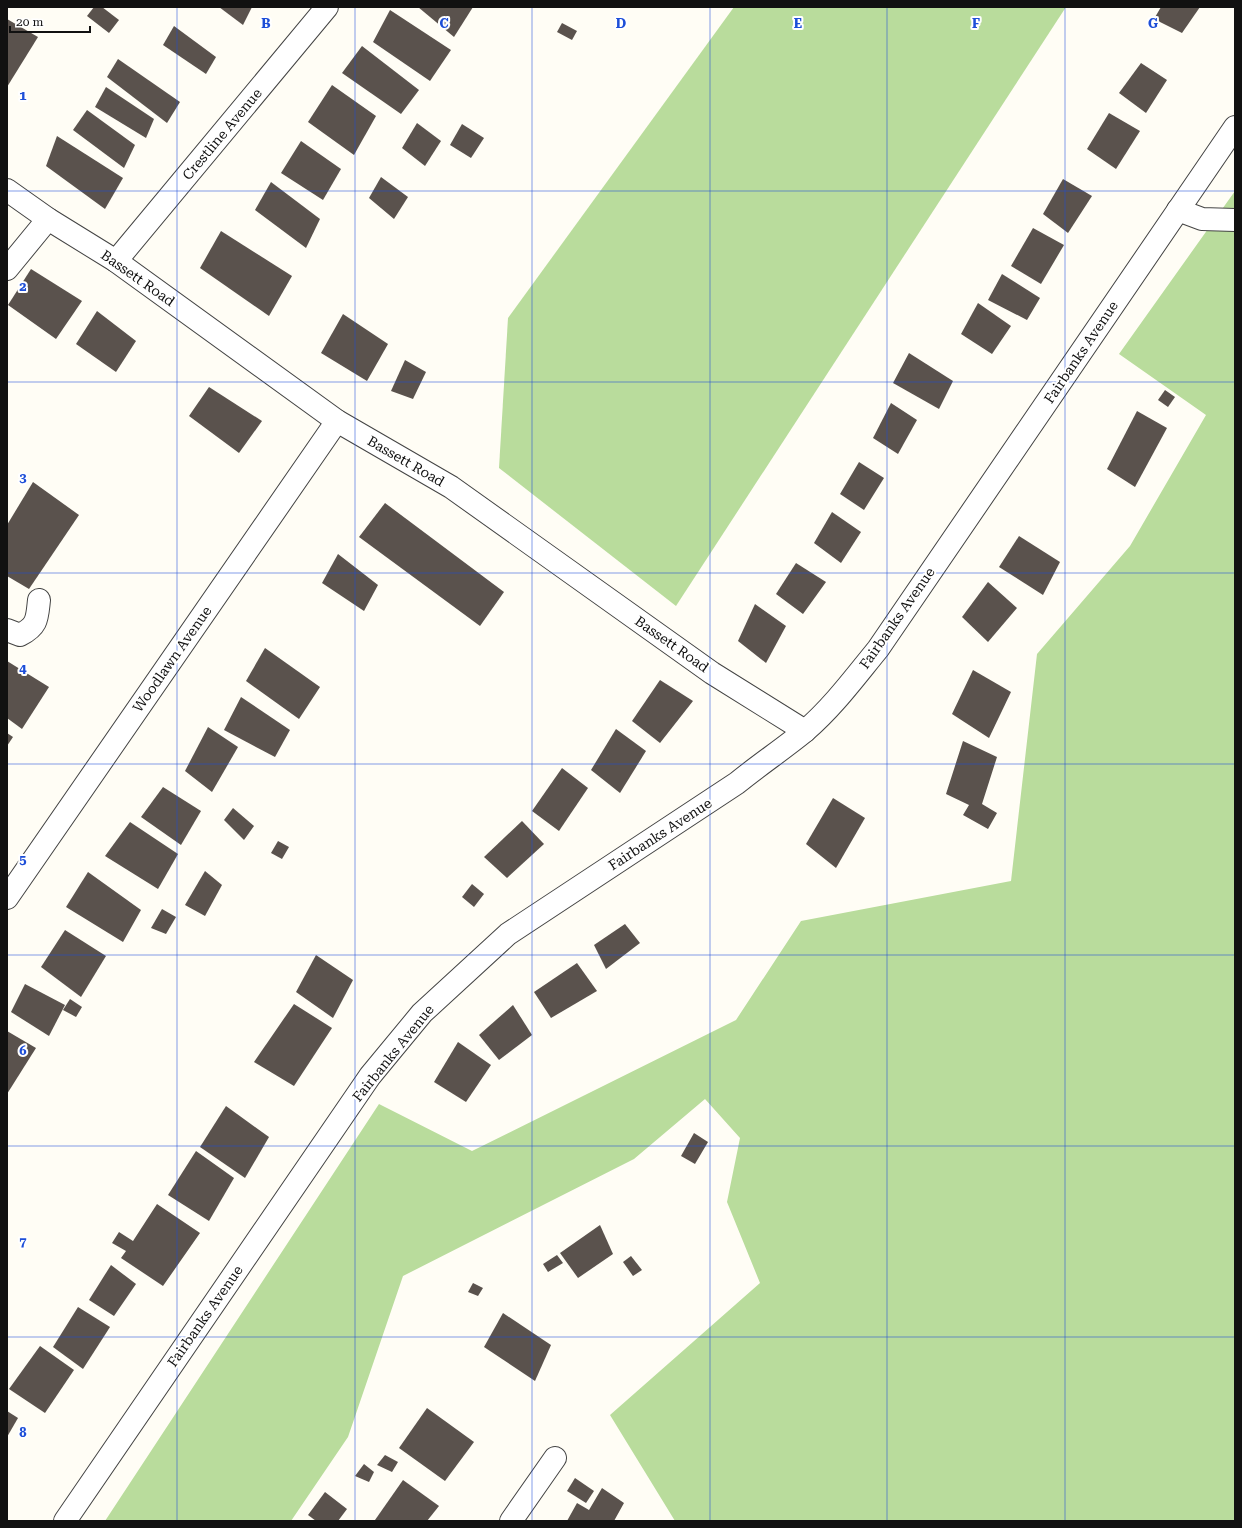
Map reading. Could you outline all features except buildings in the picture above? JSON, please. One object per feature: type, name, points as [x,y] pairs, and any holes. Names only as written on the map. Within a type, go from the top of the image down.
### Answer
[{"type":"street","name":"Crestline Avenue","points":[[116,261],[327,7]]},
{"type":"street","name":"Fairbanks Avenue","points":[[65,1521],[370,1076],[422,1013],[508,934],[737,783],[805,731],[839,697],[878,649],[1235,127]]},
{"type":"street","name":"Bassett Road","points":[[7,190],[48,219],[116,261],[337,421],[451,487],[712,673],[805,731]]},
{"type":"street","points":[[1178,210],[1202,219],[1235,220]]},
{"type":"street","points":[[7,269],[48,219]]},
{"type":"street","name":"Woodlawn Avenue","points":[[7,898],[337,421]]},
{"type":"street","points":[[7,630],[20,635],[31,630],[37,618],[39,600]]},
{"type":"street","points":[[511,1521],[555,1458]]},
{"type":"green space","points":[[734,7],[1066,7],[676,606],[499,468],[508,318]]},
{"type":"green space","points":[[1235,191],[1235,1521],[675,1521],[610,1415],[760,1283],[727,1202],[740,1138],[705,1099],[634,1159],[403,1276],[348,1437],[291,1521],[105,1521],[379,1104],[472,1151],[736,1020],[801,921],[1011,881],[1037,654],[1130,546],[1206,415],[1119,354]]}]
